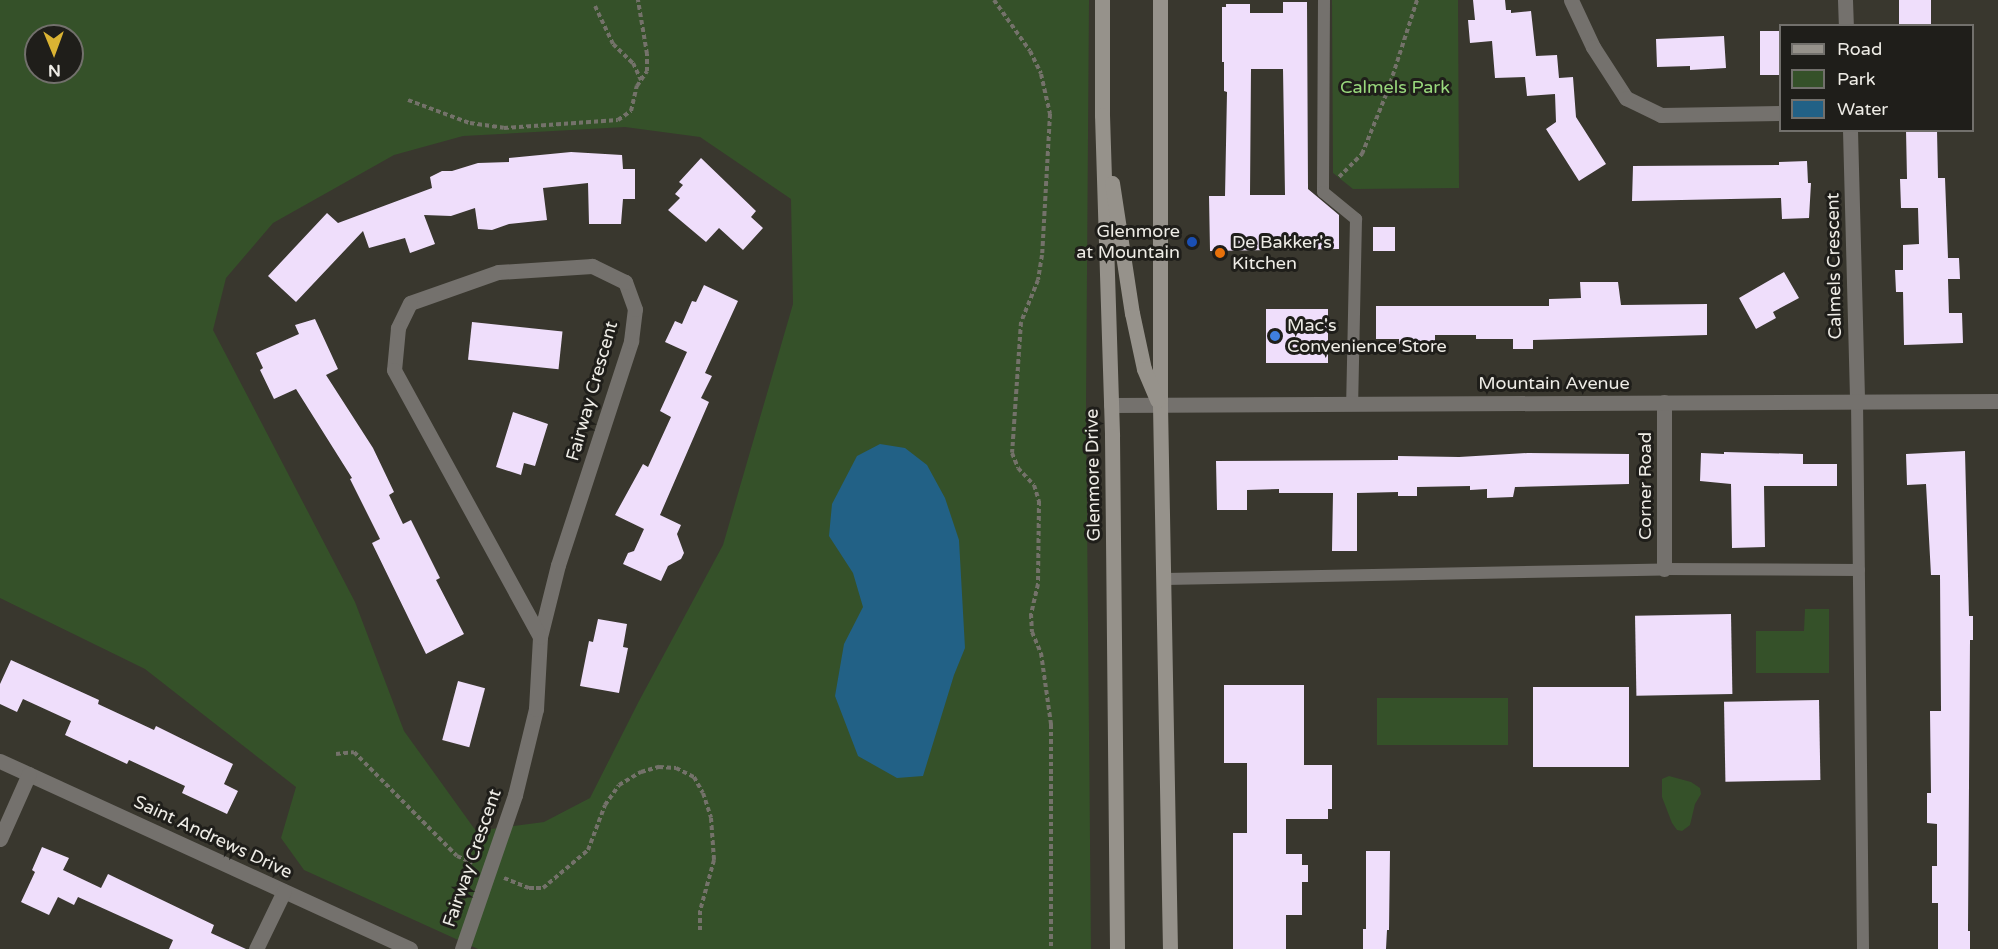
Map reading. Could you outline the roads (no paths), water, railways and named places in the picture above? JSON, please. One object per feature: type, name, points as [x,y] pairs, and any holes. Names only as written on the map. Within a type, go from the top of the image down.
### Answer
[{"type":"main road","name":"Glenmore Drive","points":[[1101,0],[1102,115],[1111,405],[1117,949]]},
{"type":"main road","points":[[1160,0],[1160,405],[1165,579],[1170,949]]},
{"type":"main road","points":[[1102,115],[1132,313],[1144,369],[1160,405]]},
{"type":"street","points":[[1571,0],[1593,47],[1626,98],[1661,115],[1779,113]]},
{"type":"street","points":[[1845,0],[1846,24]]},
{"type":"street","name":"Calmels Crescent","points":[[1850,132],[1857,401]]},
{"type":"street","name":"Fairway Crescent","points":[[462,949],[515,795],[536,709],[540,637],[558,565],[631,341],[635,309],[625,282],[592,266],[498,272],[410,303],[398,328],[394,370],[540,637]]},
{"type":"street","name":"Mountain Avenue","points":[[1111,405],[1998,400]]},
{"type":"street","name":"Corner Road","points":[[1664,402],[1664,569]]},
{"type":"street","name":"Saint Andrews Drive","points":[[0,761],[410,949]]},
{"type":"street","points":[[0,839],[29,774]]},
{"type":"street","points":[[256,949],[284,891]]},
{"type":"lane","points":[[1324,0],[1323,192],[1356,219],[1352,404]]},
{"type":"lane","points":[[1857,401],[1863,949]]},
{"type":"lane","points":[[1165,579],[1664,569],[1859,570]]},
{"type":"water","points":[[880,444],[905,448],[927,465],[945,498],[959,540],[965,648],[954,675],[923,776],[897,778],[858,756],[835,696],[844,644],[863,607],[853,573],[829,536],[832,504],[857,456]]},
{"type":"place","name":"Glenmore at Mountain","points":[[1192,242]]},
{"type":"place","name":"De Bakker's Kitchen","points":[[1220,253]]},
{"type":"place","name":"Mac's Convenience Store","points":[[1275,336]]},
{"type":"park label","name":"Calmels Park","points":[[1395,87]]}]
